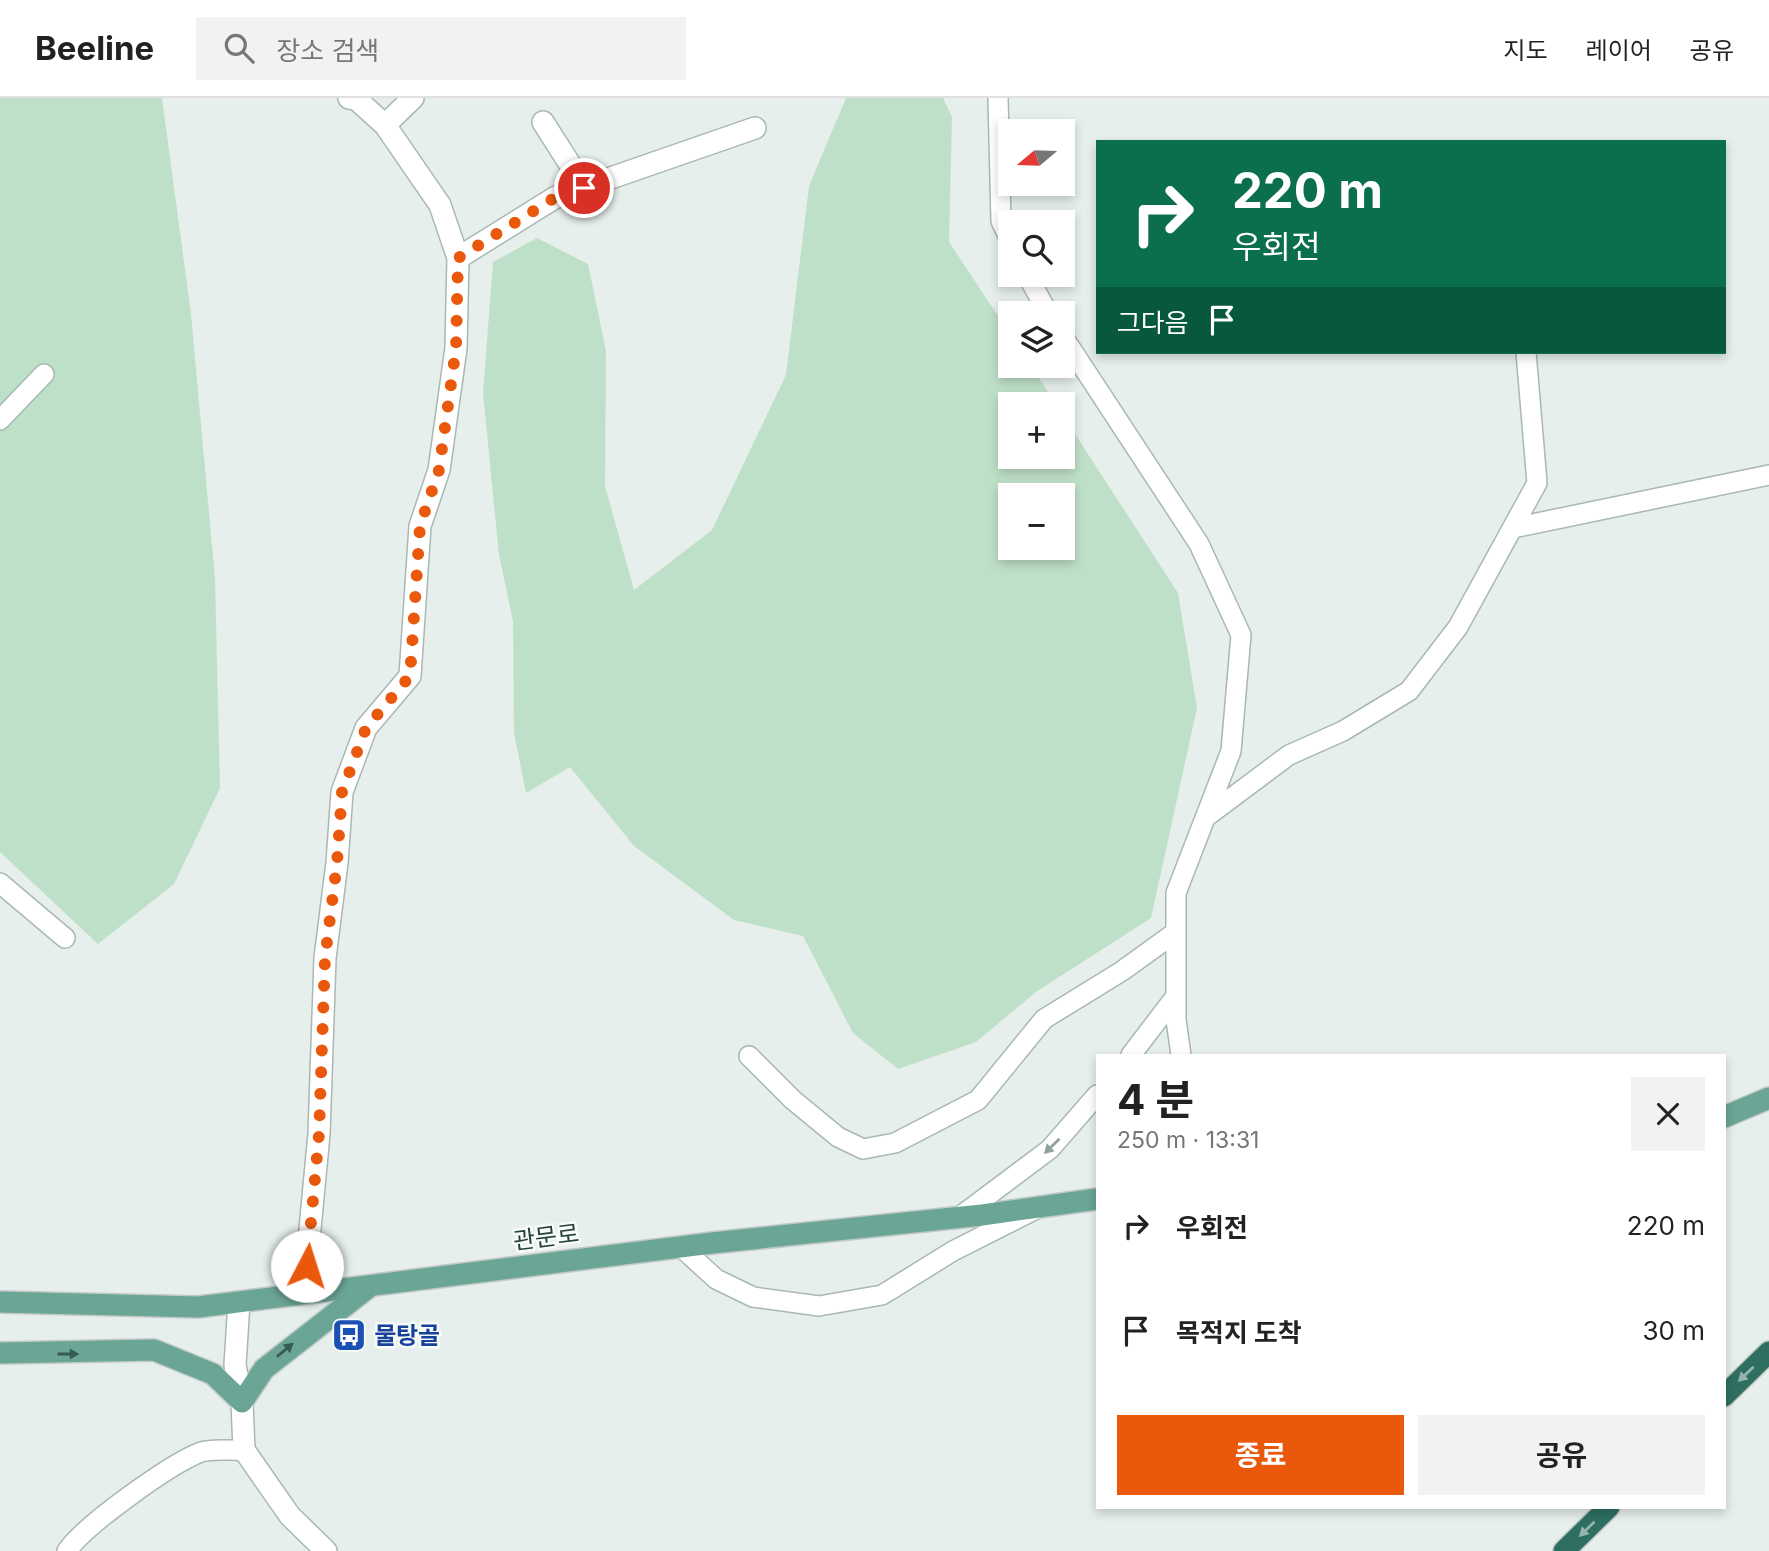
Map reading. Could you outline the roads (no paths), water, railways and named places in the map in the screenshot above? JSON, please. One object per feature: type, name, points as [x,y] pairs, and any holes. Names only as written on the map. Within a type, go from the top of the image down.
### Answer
[{"type":"highway","points":[[1726,1394],[1769,1352]]},
{"type":"highway","points":[[1564,1551],[1607,1509]]},
{"type":"main road","points":[[1726,1116],[1769,1098]]},
{"type":"main road","name":"관문로","points":[[0,1301],[198,1307],[681,1247],[958,1218],[1096,1199]]},
{"type":"main road","points":[[0,1353],[154,1350],[213,1374],[242,1402],[264,1369],[371,1285]]},
{"type":"street","points":[[304,1292],[319,1134],[325,958],[337,863],[342,792],[366,728],[410,676],[420,526],[439,470],[456,348],[458,258],[440,205],[385,125],[356,99],[349,98]]},
{"type":"street","points":[[385,125],[413,98]]},
{"type":"street","points":[[542,122],[584,188]]},
{"type":"street","points":[[458,258],[556,197],[755,128]]},
{"type":"street","points":[[239,1302],[235,1365],[242,1402],[244,1450],[290,1516],[326,1551]]},
{"type":"lane","points":[[998,98],[1000,210]]},
{"type":"lane","points":[[1205,817],[1289,755],[1343,731],[1409,691],[1458,627],[1537,483],[1526,354]]},
{"type":"lane","points":[[1075,355],[1199,544],[1241,635],[1231,751],[1176,893],[1176,996],[1181,1054]]},
{"type":"lane","points":[[0,420],[44,374]]},
{"type":"lane","points":[[1513,528],[1769,475]]},
{"type":"lane","points":[[0,883],[65,938]]},
{"type":"lane","points":[[749,1056],[793,1100],[838,1137],[863,1149],[895,1143],[978,1100],[1044,1019],[1122,971],[1176,932]]},
{"type":"lane","points":[[1132,1054],[1176,996]]},
{"type":"lane","points":[[958,1218],[1051,1149],[1096,1096]]},
{"type":"lane","points":[[681,1247],[716,1279],[753,1297],[819,1306],[882,1295],[953,1251],[1041,1206]]},
{"type":"lane","points":[[67,1551],[78,1535],[143,1487],[202,1451],[244,1450]]},
{"type":"place","name":"물탕골","points":[[349,1335]]}]
